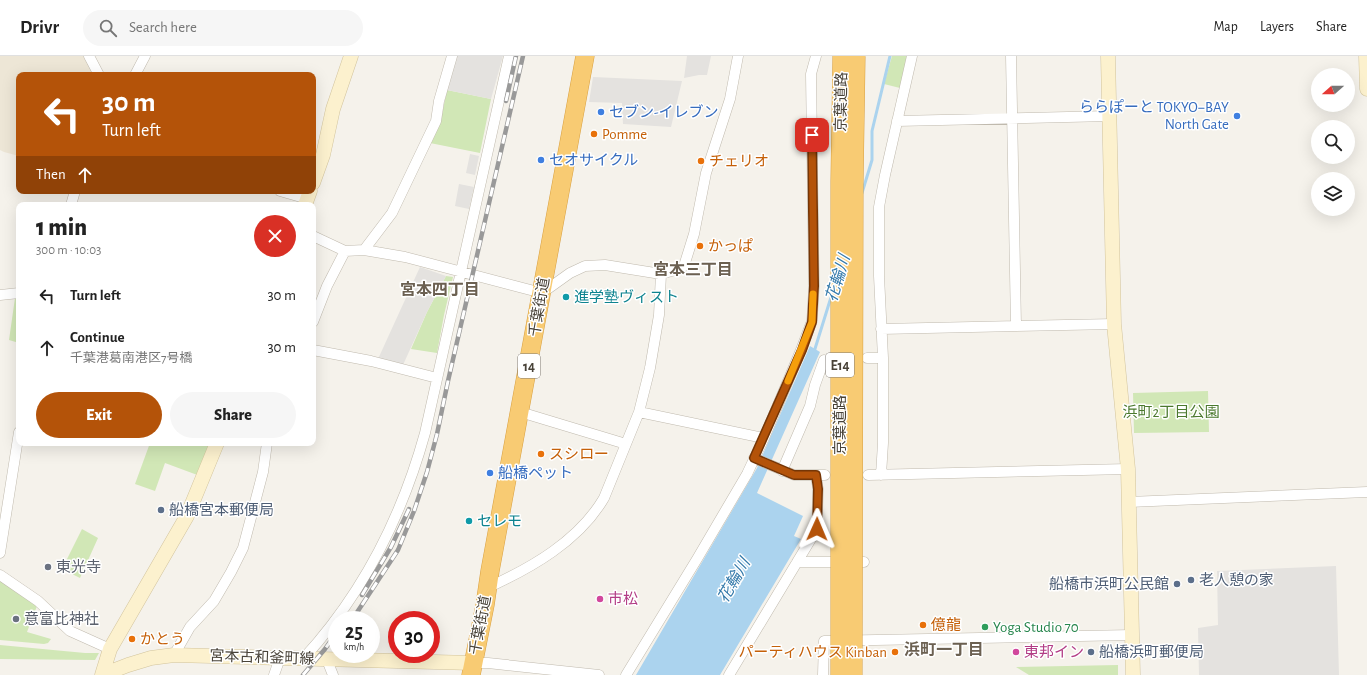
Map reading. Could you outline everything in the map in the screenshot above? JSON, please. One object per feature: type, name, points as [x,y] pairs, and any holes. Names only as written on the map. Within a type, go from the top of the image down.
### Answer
[{"type":"highway","name":"千葉街道","points":[[472,669],[585,56]]},
{"type":"highway","name":"京葉道路","points":[[840,675],[840,181],[842,56]]},
{"type":"highway","name":"京葉道路","points":[[854,675],[854,182],[856,56]]},
{"type":"street","points":[[89,56],[97,72]]},
{"type":"street","points":[[137,72],[145,56]]},
{"type":"street","points":[[316,174],[334,109],[351,56]]},
{"type":"street","points":[[364,250],[392,213],[436,121],[439,101],[452,56]]},
{"type":"street","points":[[303,659],[341,612],[383,544],[400,508],[419,457],[426,433],[509,56]]},
{"type":"street","points":[[316,237],[345,251],[364,250],[405,257],[542,293],[570,273],[585,266],[605,265],[661,274],[679,269],[684,266],[694,234],[706,173],[730,99],[738,56]]},
{"type":"street","points":[[626,675],[756,459],[802,350],[812,322],[814,286],[811,74],[816,56]]},
{"type":"street","points":[[882,475],[883,358],[879,276],[879,207],[912,56]]},
{"type":"street","points":[[1011,56],[1016,326]]},
{"type":"street","points":[[1108,56],[1114,324],[1128,469],[1133,675]]},
{"type":"street","points":[[1366,56],[1367,89]]},
{"type":"street","points":[[897,121],[1109,116]]},
{"type":"street","points":[[292,194],[308,198]]},
{"type":"street","points":[[316,314],[327,286],[345,251]]},
{"type":"street","points":[[487,588],[532,566],[570,538],[598,509],[604,498],[639,412],[650,368],[659,315],[661,274]]},
{"type":"street","points":[[0,294],[16,294]]},
{"type":"street","points":[[881,328],[1114,324]]},
{"type":"street","points":[[316,351],[371,361],[437,378]]},
{"type":"street","points":[[867,358],[883,358]]},
{"type":"street","points":[[779,469],[810,406],[815,385],[824,360]]},
{"type":"street","points":[[520,412],[626,444]]},
{"type":"street","points":[[639,412],[764,438]]},
{"type":"street","points":[[0,553],[17,446]]},
{"type":"street","points":[[102,675],[110,649],[194,502],[216,446]]},
{"type":"street","points":[[174,655],[190,627],[214,601],[243,548],[263,472],[267,446]]},
{"type":"street","points":[[729,675],[817,529],[818,489],[820,475],[794,475],[756,459]]},
{"type":"street","points":[[868,475],[1128,469]]},
{"type":"street","points":[[1129,502],[1367,492]]},
{"type":"street","points":[[797,562],[864,562]]},
{"type":"street","points":[[0,575],[38,602],[70,631],[110,649]]},
{"type":"street","points":[[823,675],[824,641],[1132,635]]},
{"type":"street","name":"宮本古和釜町線","points":[[102,675],[151,658],[174,655],[327,660],[472,669]]},
{"type":"street","points":[[274,675],[280,658]]},
{"type":"street","points":[[327,660],[333,675]]},
{"type":"street","points":[[472,669],[488,663],[599,675]]},
{"type":"shaded area","points":[[0,56],[86,56],[94,72],[16,72],[16,155],[0,150]]},
{"type":"shaded area","points":[[456,56],[503,56],[491,99],[447,90]]},
{"type":"shaded area","points":[[687,56],[711,56],[707,75],[684,78]]},
{"type":"shaded area","points":[[593,77],[682,81],[671,127],[623,124],[622,103],[589,102]]},
{"type":"shaded area","points":[[470,154],[479,156],[475,175],[466,173]]},
{"type":"shaded area","points":[[459,184],[474,187],[469,209],[455,206]]},
{"type":"shaded area","points":[[420,267],[446,276],[427,312],[403,365],[378,359]]},
{"type":"shaded area","points":[[1336,566],[1339,675],[1199,675],[1198,628],[1218,625],[1217,571]]},
{"type":"green space","points":[[892,56],[907,56],[900,88],[884,84]]},
{"type":"green space","points":[[447,90],[491,99],[480,153],[430,143],[441,119]]},
{"type":"green space","points":[[446,276],[453,277],[437,353],[411,349],[427,312]]},
{"type":"green space","points":[[16,298],[16,342],[9,340]]},
{"type":"green space","name":"浜町2丁目公園","points":[[1208,391],[1209,432],[1134,433],[1133,393]]},
{"type":"green space","points":[[149,446],[212,446],[200,476],[165,463],[155,491],[135,484]]},
{"type":"green space","points":[[82,529],[98,538],[80,578],[62,569]]},
{"type":"green space","points":[[0,580],[37,606],[27,632],[51,639],[48,643],[44,644],[0,640]]},
{"type":"green space","points":[[0,645],[99,653],[95,660],[0,659]]},
{"type":"green space","points":[[1118,665],[1118,675],[1029,675],[1016,667]]},
{"type":"water","points":[[810,346],[820,352],[757,493],[803,516],[794,536],[801,539],[720,675],[636,675],[757,468]]},
{"type":"waterway","name":"花輪川","points":[[862,193],[872,160],[872,131],[890,56]]},
{"type":"waterway","name":"花輪川","points":[[814,352],[832,294]]},
{"type":"railway","points":[[506,101],[516,56]]},
{"type":"railway","points":[[358,611],[398,550],[414,511],[427,472],[523,56]]},
{"type":"railway","points":[[362,595],[391,547],[409,509]]},
{"type":"railway","points":[[303,675],[328,645]]},
{"type":"slow traffic","points":[[788,381],[802,350],[812,322],[813,294]]},
{"type":"place","name":"セブン-イレブン","points":[[601,112]]},
{"type":"place","name":"ららぽーと TOKYO−BAY North Gate","points":[[1237,116]]},
{"type":"place","name":"Pomme","points":[[594,134]]},
{"type":"place","name":"セオサイクル","points":[[541,160]]},
{"type":"place","name":"チェリオ","points":[[701,161]]},
{"type":"place","name":"かっぱ","points":[[700,246]]},
{"type":"place","name":"進学塾ヴィスト","points":[[566,297]]},
{"type":"place","name":"スシロー","points":[[541,454]]},
{"type":"place","name":"船橋ペット","points":[[490,473]]},
{"type":"place","name":"船橋宮本郵便局","points":[[161,510]]},
{"type":"place","name":"セレモ","points":[[469,521]]},
{"type":"place","name":"東光寺","points":[[48,567]]},
{"type":"place","name":"老人憩の家","points":[[1191,580]]},
{"type":"place","name":"船橋市浜町公民館","points":[[1177,584]]},
{"type":"place","name":"市松","points":[[600,599]]},
{"type":"place","name":"意富比神社","points":[[16,619]]},
{"type":"place","name":"億龍","points":[[923,625]]},
{"type":"place","name":"Yoga Studio 70","points":[[985,627]]},
{"type":"place","name":"かとう","points":[[132,639]]},
{"type":"place","name":"パーティハウス Kinban","points":[[895,652]]},
{"type":"place","name":"東邦イン","points":[[1016,652]]},
{"type":"place","name":"船橋浜町郵便局","points":[[1091,652]]},
{"type":"district","name":"宮本三丁目","points":[[693,269]]},
{"type":"district","name":"宮本四丁目","points":[[440,289]]},
{"type":"district","name":"浜町一丁目","points":[[944,649]]},
{"type":"route","points":[[812,135],[814,286],[812,322],[802,350],[754,458],[794,475],[816,475],[818,489],[817,529]]}]
